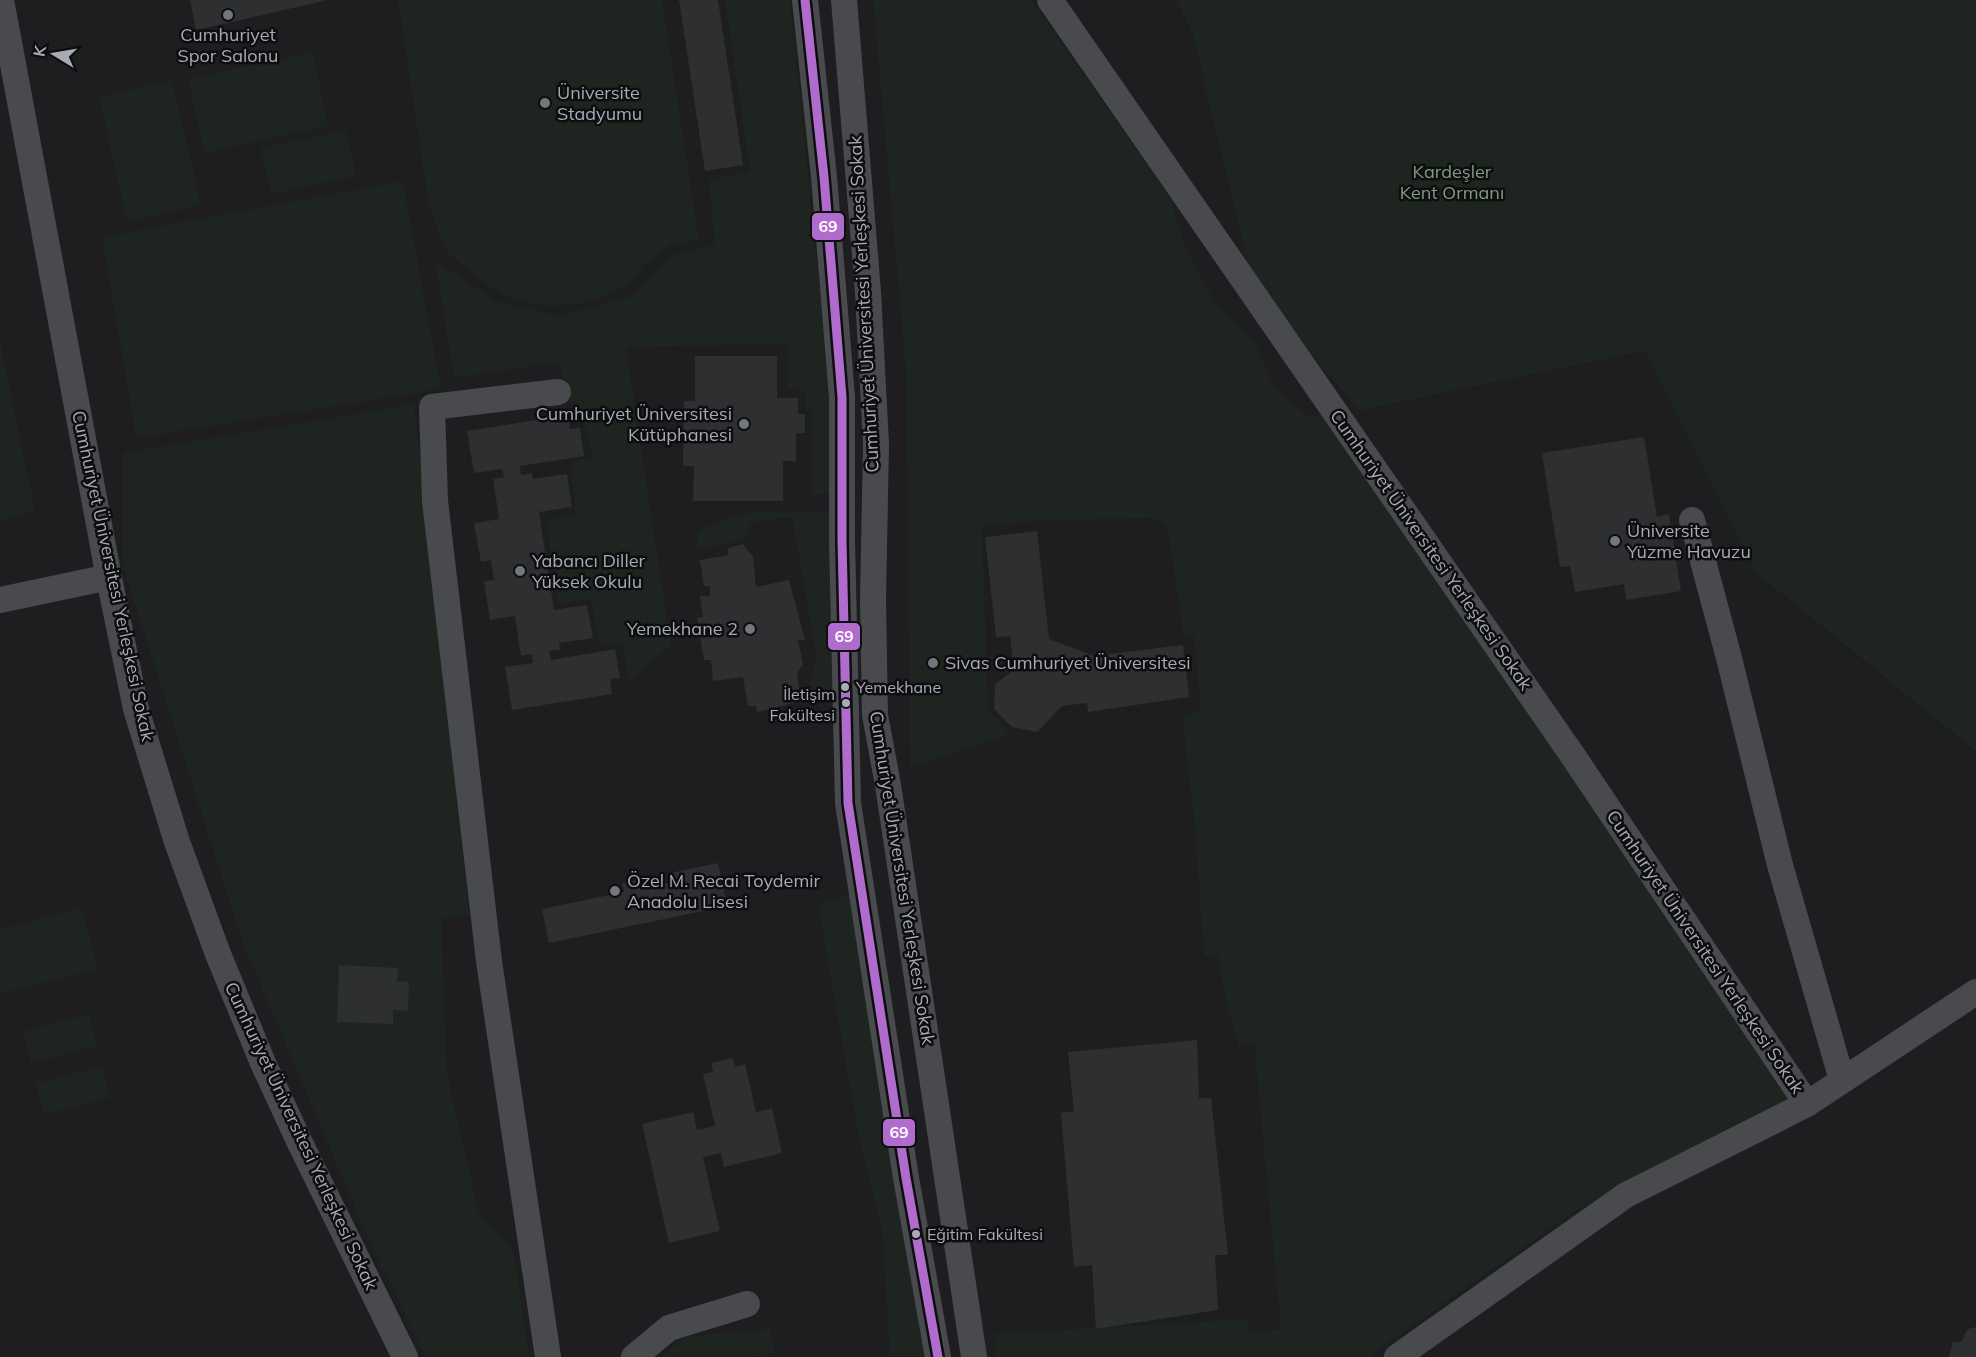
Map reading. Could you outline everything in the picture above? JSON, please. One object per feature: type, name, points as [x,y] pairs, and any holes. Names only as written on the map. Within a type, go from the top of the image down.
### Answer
[{"type":"street","name":"Cumhuriyet Üniversitesi Yerleşkesi Sokak","points":[[2,0],[109,578],[136,709],[177,842],[218,954],[263,1063],[405,1357]]},
{"type":"street","name":"Cumhuriyet Üniversitesi Yerleşkesi Sokak","points":[[805,0],[824,177],[842,397],[848,803],[904,1167],[938,1357]]},
{"type":"street","name":"Cumhuriyet Üniversitesi Yerleşkesi Sokak","points":[[844,0],[868,292],[876,444],[873,600],[875,715],[888,785],[974,1357]]},
{"type":"street","name":"Cumhuriyet Üniversitesi Yerleşkesi Sokak","points":[[1050,0],[1575,759],[1807,1104]]},
{"type":"street","name":"Cumhuriyet Üniversitesi Yerleşkesi Sokak","points":[[0,85],[95,580],[125,711],[207,958],[288,1148],[393,1357]]},
{"type":"street","points":[[548,1357],[489,961],[435,501],[432,407],[558,392]]},
{"type":"street","points":[[1692,520],[1780,865],[1842,1080]]},
{"type":"street","points":[[0,600],[95,580]]},
{"type":"street","name":"Cumhuriyet Üniversitesi Yerleşkesi Sokak","points":[[1397,1357],[1626,1195],[1807,1104],[1976,992]]},
{"type":"street","points":[[634,1357],[669,1328],[747,1304]]},
{"type":"shaded area","name":"Sivas Cumhuriyet Üniversitesi","points":[[0,0],[1175,0],[1193,35],[1359,411],[1645,351],[1757,574],[1976,752],[1976,1357],[0,1357]]},
{"type":"green space","name":"Üniversite Stadyumu","points":[[398,0],[662,0],[699,240],[670,245],[646,263],[628,286],[584,304],[543,306],[504,296],[474,275],[446,251],[429,206]]},
{"type":"green space","points":[[725,0],[790,0],[830,390],[834,493],[812,495],[811,411],[805,409],[805,391],[788,389],[787,344],[626,347],[671,646],[629,682],[622,644],[599,645],[591,599],[558,604],[547,521],[576,513],[570,462],[592,457],[586,429],[565,393],[560,362],[454,378],[435,260],[495,301],[560,316],[635,295],[651,274],[673,255],[715,244],[709,180],[750,171]]},
{"type":"green space","points":[[873,0],[1031,0],[1171,199],[1184,243],[1214,301],[1256,344],[1273,385],[1310,418],[1322,414],[1793,1098],[1576,1210],[1368,1357],[997,1357],[994,1334],[1248,1319],[1250,1333],[1281,1329],[1254,1044],[1239,1047],[1229,1014],[1217,955],[1204,956],[1195,829],[1182,715],[1201,711],[1194,636],[1184,637],[1169,537],[1164,525],[1150,518],[1045,520],[982,525],[988,710],[1010,735],[910,768],[906,371]]},
{"type":"green space","name":"Kardeşler Kent Ormanı","points":[[1175,0],[1976,0],[1976,752],[1757,574],[1645,351],[1359,411],[1253,284],[1193,35]]},
{"type":"green space","points":[[313,52],[328,126],[204,153],[188,79]]},
{"type":"green space","points":[[172,80],[201,205],[127,222],[99,97]]},
{"type":"green space","points":[[346,130],[356,176],[271,194],[261,148]]},
{"type":"green space","points":[[403,181],[441,389],[136,438],[102,237]]},
{"type":"green space","points":[[0,341],[35,510],[0,521]]},
{"type":"green space","points":[[414,404],[469,916],[441,919],[447,1074],[479,1213],[514,1252],[529,1357],[426,1357],[376,1256],[243,944],[123,566],[123,453]]},
{"type":"green space","points":[[753,512],[832,513],[836,701],[806,704],[816,655],[792,517],[752,522],[745,540],[697,549],[698,531],[720,520]]},
{"type":"green space","points":[[852,892],[928,1357],[890,1356],[882,1229],[859,1138],[818,905]]},
{"type":"green space","points":[[82,908],[98,969],[0,994],[0,929]]},
{"type":"green space","points":[[89,1014],[97,1046],[31,1063],[23,1031]]},
{"type":"green space","points":[[102,1066],[110,1098],[44,1115],[36,1083]]},
{"type":"green space","points":[[770,1329],[775,1353],[752,1357],[660,1357],[686,1337]]},
{"type":"building","name":"Cumhuriyet Spor Salonu","points":[[190,0],[324,0],[324,1],[196,30]]},
{"type":"building","points":[[679,0],[718,0],[743,165],[705,171]]},
{"type":"building","name":"Cumhuriyet Üniversitesi Kütüphanesi","points":[[695,356],[777,356],[777,398],[798,398],[798,414],[805,414],[805,433],[796,433],[796,461],[783,461],[783,501],[693,501],[694,466],[683,466],[684,401],[695,401]]},
{"type":"building","name":"Yabancı Diller Yüksek Okulu","points":[[568,415],[570,429],[580,428],[584,456],[520,466],[521,475],[532,473],[533,479],[567,474],[572,507],[539,512],[554,610],[587,605],[593,638],[559,643],[560,650],[549,651],[551,660],[615,649],[620,678],[610,679],[612,694],[512,710],[505,667],[533,663],[532,654],[521,656],[515,616],[490,620],[484,581],[494,580],[491,560],[481,562],[474,523],[499,519],[493,479],[504,477],[502,469],[474,473],[467,431]]},
{"type":"building","name":"Üniversite Yüzme Havuzu","points":[[1644,437],[1657,517],[1669,514],[1681,591],[1626,600],[1624,584],[1575,592],[1570,566],[1560,567],[1542,453]]},
{"type":"building","points":[[1037,531],[1049,639],[1094,656],[1183,645],[1189,697],[1088,712],[1087,703],[1062,706],[1037,732],[1012,727],[994,709],[995,684],[1014,670],[1010,636],[996,637],[985,537]]},
{"type":"building","name":"Yemekhane 2","points":[[743,544],[753,557],[756,587],[789,580],[805,640],[798,640],[803,664],[797,673],[801,701],[757,712],[756,706],[748,706],[743,677],[713,681],[711,660],[704,660],[697,618],[703,617],[700,596],[710,596],[710,586],[704,586],[700,560],[728,555],[728,548]]},
{"type":"building","points":[[718,863],[727,906],[549,943],[542,909],[624,892],[622,883],[643,879],[645,888],[672,882],[671,873]]},
{"type":"building","points":[[339,965],[398,968],[397,981],[409,982],[408,1011],[393,1010],[393,1024],[337,1022]]},
{"type":"building","name":"Eğitim Fakültesi","points":[[1197,1040],[1199,1098],[1211,1098],[1228,1255],[1215,1255],[1218,1310],[1096,1329],[1092,1265],[1074,1267],[1061,1113],[1074,1111],[1068,1052]]},
{"type":"building","points":[[733,1058],[735,1067],[745,1064],[756,1112],[772,1108],[782,1153],[724,1167],[721,1153],[703,1157],[720,1231],[669,1243],[642,1124],[693,1112],[697,1130],[715,1126],[703,1074],[713,1072],[711,1063]]},
{"type":"building","points":[[1976,1327],[1976,1357],[1949,1357],[1953,1342],[1961,1342],[1968,1329]]},
{"type":"transit line","name":"69","points":[[805,0],[824,177],[842,397],[842,540],[848,803],[906,1178],[938,1357]]},
{"type":"place","name":"Cumhuriyet Spor Salonu","points":[[228,15]]},
{"type":"place","name":"Üniversite Stadyumu","points":[[545,103]]},
{"type":"place","name":"Cumhuriyet Üniversitesi Kütüphanesi","points":[[744,424]]},
{"type":"place","name":"Üniversite Yüzme Havuzu","points":[[1615,541]]},
{"type":"place","name":"Yabancı Diller Yüksek Okulu","points":[[520,571]]},
{"type":"place","name":"Yemekhane 2","points":[[750,629]]},
{"type":"place","name":"Sivas Cumhuriyet Üniversitesi","points":[[933,663]]},
{"type":"place","name":"Yemekhane","points":[[845,687]]},
{"type":"place","name":"İletişim Fakültesi","points":[[846,703]]},
{"type":"place","name":"Özel M. Recai Toydemir Anadolu Lisesi","points":[[615,891]]},
{"type":"place","name":"Eğitim Fakültesi","points":[[916,1234]]}]
